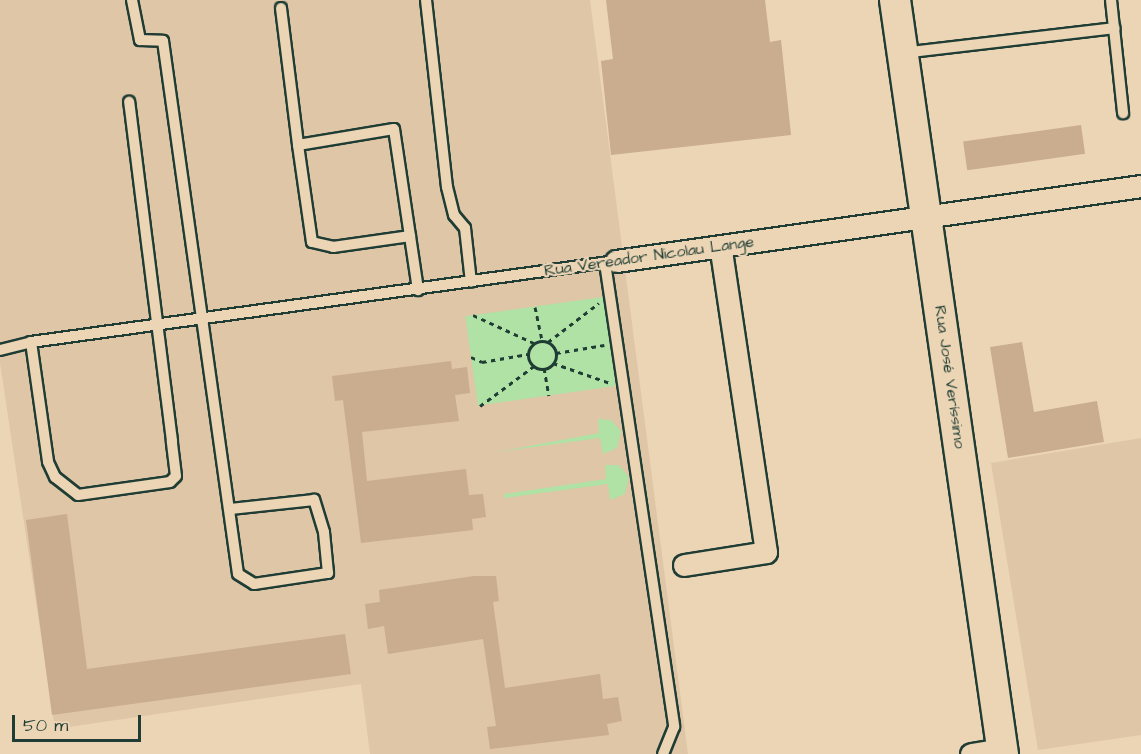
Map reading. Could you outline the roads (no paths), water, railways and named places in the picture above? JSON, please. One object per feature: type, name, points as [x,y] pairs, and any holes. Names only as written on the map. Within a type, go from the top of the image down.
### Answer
[{"type":"street","name":"Rua José Veríssimo","points":[[895,0],[1003,752]]},
{"type":"street","name":"Rua Vereador Nicolau Lange","points":[[611,262],[1141,186]]},
{"type":"street","points":[[684,565],[766,552],[720,246]]},
{"type":"street","points":[[971,754],[1003,752]]},
{"type":"lane","points":[[132,0],[141,40],[163,41],[199,320],[230,509],[238,574],[245,581],[254,584],[328,573],[324,532],[314,500],[230,509]]},
{"type":"lane","points":[[426,0],[447,187],[454,214],[465,228],[471,282]]},
{"type":"lane","points":[[1111,0],[1123,113]]},
{"type":"lane","points":[[281,8],[312,242],[333,247],[411,236]]},
{"type":"lane","points":[[903,53],[1115,28]]},
{"type":"lane","points":[[31,342],[48,462],[55,477],[78,495],[156,486],[176,476],[129,102]]},
{"type":"lane","points":[[298,145],[394,129],[418,290]]},
{"type":"lane","points":[[611,262],[674,727],[663,754]]},
{"type":"lane","name":"Rua Vereador Nicolau Lange","points":[[0,350],[31,342],[611,262]]}]
